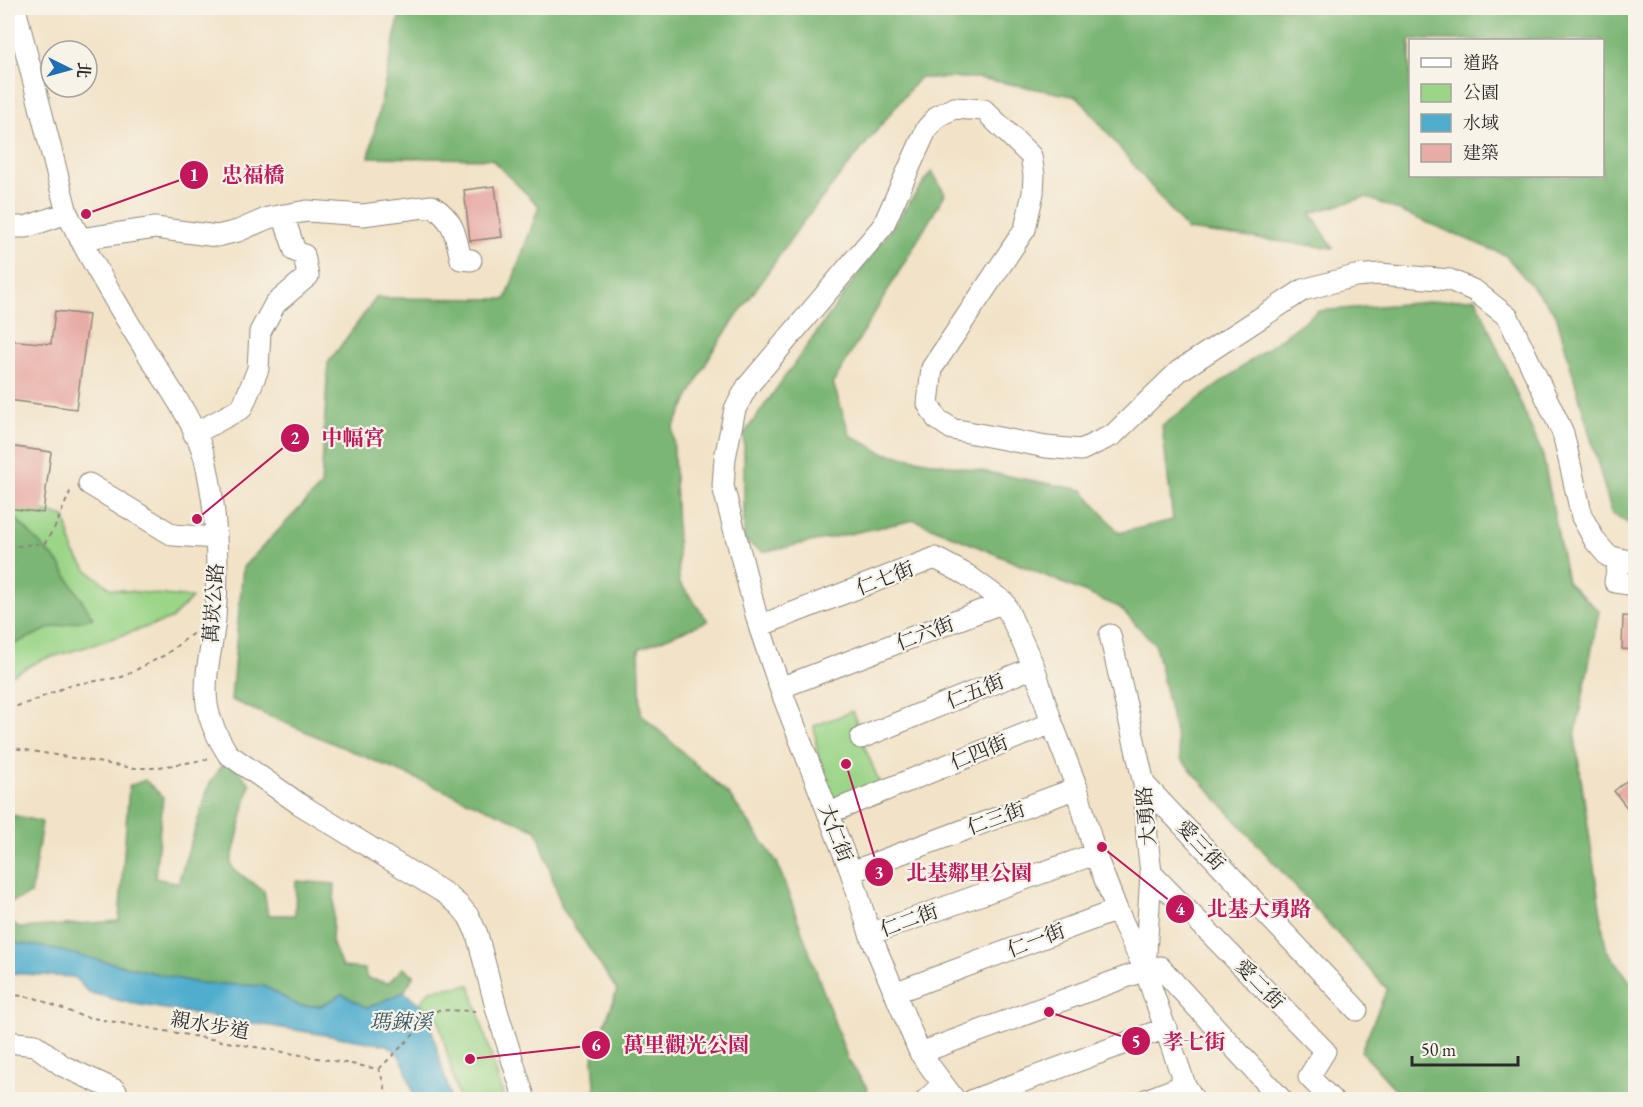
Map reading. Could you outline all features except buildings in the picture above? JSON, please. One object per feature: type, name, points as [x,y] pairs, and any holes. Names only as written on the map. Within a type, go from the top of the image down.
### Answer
[{"type":"street","name":"萬崁公路","points":[[15,8],[67,213],[135,334],[179,403],[204,457],[216,538],[215,619],[210,652],[207,705],[221,743],[228,754],[298,803],[446,894],[460,906],[469,917],[477,934],[497,1011],[525,1100]]},
{"type":"street","name":"大仁街","points":[[949,1092],[920,1053],[870,934],[851,872],[780,688],[759,626],[723,486],[725,458],[735,409],[747,387],[883,226],[927,128],[938,116],[954,108],[984,110],[1031,156],[1034,175],[1033,193],[1025,229],[932,368],[928,404],[937,419],[952,429],[1046,447],[1081,450],[1113,435],[1179,371],[1303,290],[1354,276],[1380,274],[1450,280],[1475,291],[1508,317],[1563,433],[1582,517],[1594,541],[1608,556],[1627,562]]},
{"type":"street","points":[[80,239],[155,228],[217,236],[238,231],[268,218],[308,211],[363,215],[432,206],[444,214],[453,227],[461,259],[471,260]]},
{"type":"street","points":[[8,227],[26,227],[67,213]]},
{"type":"street","points":[[194,434],[242,408],[258,369],[260,332],[275,304],[308,276],[304,255],[295,251],[283,215]]},
{"type":"street","points":[[89,484],[173,535],[216,538]]},
{"type":"street","name":"仁七街","points":[[759,626],[935,558],[967,575],[1004,602]]},
{"type":"street","points":[[1627,562],[1615,582],[1635,585]]},
{"type":"street","points":[[1004,602],[1034,667],[1077,788],[1095,854],[1117,910],[1145,970]]},
{"type":"street","name":"仁六街","points":[[780,688],[1004,602]]},
{"type":"street","name":"大勇路","points":[[1110,635],[1144,784],[1151,873],[1145,970],[1189,1092]]},
{"type":"street","name":"仁五街","points":[[861,738],[1034,667]]},
{"type":"street","name":"仁四街","points":[[841,808],[1052,723]]},
{"type":"street","name":"愛三街","points":[[1144,784],[1357,1010]]},
{"type":"street","name":"仁三街","points":[[851,872],[1077,788]]},
{"type":"street","name":"仁二街","points":[[870,934],[1095,854]]},
{"type":"street","name":"愛二街","points":[[1151,873],[1324,1051],[1309,1077],[1332,1100]]},
{"type":"street","name":"仁一街","points":[[894,993],[1117,910]]},
{"type":"street","points":[[920,1053],[1145,970],[1160,967],[1282,1100]]},
{"type":"street","points":[[973,1100],[1166,1028]]},
{"type":"street","points":[[8,1042],[35,1045],[63,1066],[115,1090],[121,1100]]},
{"type":"street","points":[[926,1100],[949,1092]]},
{"type":"street","points":[[1146,1100],[1189,1092]]},
{"type":"path","points":[[8,547],[45,543],[56,525],[70,492],[89,484]]},
{"type":"path","points":[[8,709],[70,685],[122,677],[165,655],[191,633],[215,619]]},
{"type":"path","points":[[8,747],[132,768],[153,768],[228,754]]},
{"type":"path","name":"親水步道","points":[[8,994],[35,998],[81,1016],[379,1069]]},
{"type":"path","points":[[389,1100],[379,1069],[438,1010],[497,1011]]},
{"type":"green space","points":[[401,8],[1635,8],[1635,527],[1612,514],[1556,314],[1505,255],[1366,197],[1311,213],[1333,248],[1187,230],[1078,97],[979,78],[919,78],[802,223],[712,352],[673,428],[679,582],[708,621],[639,649],[641,714],[729,795],[777,862],[848,1060],[868,1089],[860,1100],[596,1099],[593,1058],[617,990],[562,908],[537,830],[231,700],[243,567],[321,486],[328,363],[376,298],[506,299],[539,206],[491,159],[369,157]]},
{"type":"green space","points":[[932,171],[945,194],[833,383],[850,435],[883,453],[1083,490],[1119,533],[1173,520],[1162,426],[1318,311],[1476,298],[1543,456],[1567,582],[1599,611],[1575,737],[1606,949],[1635,988],[1635,1099],[1404,1099],[1361,1051],[1387,989],[1181,759],[1155,644],[1119,607],[915,520],[763,552],[744,541],[744,434]]},
{"type":"green space","points":[[8,501],[65,517],[74,553],[87,570],[111,589],[192,598],[171,619],[41,660],[8,677]]},
{"type":"green space","points":[[8,516],[15,518],[59,563],[93,618],[50,628],[8,647]]},
{"type":"green space","points":[[853,711],[861,738],[883,791],[827,825],[814,726]]},
{"type":"green space","points":[[232,764],[250,784],[231,863],[233,869],[264,891],[268,915],[295,915],[296,881],[335,884],[332,942],[342,967],[365,969],[366,978],[388,983],[403,968],[414,975],[404,992],[367,1008],[342,994],[321,1006],[299,1006],[264,986],[197,983],[43,947],[8,942],[8,920],[20,928],[119,921],[129,786],[145,780],[163,797],[155,878],[178,883],[209,785],[222,765]]},
{"type":"green space","points":[[8,814],[42,822],[31,894],[12,902],[8,901]]},
{"type":"green space","points":[[470,985],[504,1099],[459,1099],[438,1018],[420,1004],[430,990]]},
{"type":"water","name":"瑪鋉溪","points":[[8,942],[43,947],[197,983],[264,986],[299,1006],[321,1006],[342,994],[367,1008],[404,992],[420,1004],[428,1017],[451,1099],[415,1099],[402,1061],[398,1054],[387,1045],[129,1003],[88,992],[74,977],[8,973]]},
{"type":"place","name":"忠福橋","points":[[86,214]]},
{"type":"place","name":"中幅宮","points":[[197,519]]},
{"type":"place","name":"北基鄰里公園","points":[[846,764]]},
{"type":"place","name":"北基大勇路","points":[[1102,847]]},
{"type":"place","name":"孝七街","points":[[1049,1012]]},
{"type":"place","name":"萬里觀光公園","points":[[470,1059]]}]
